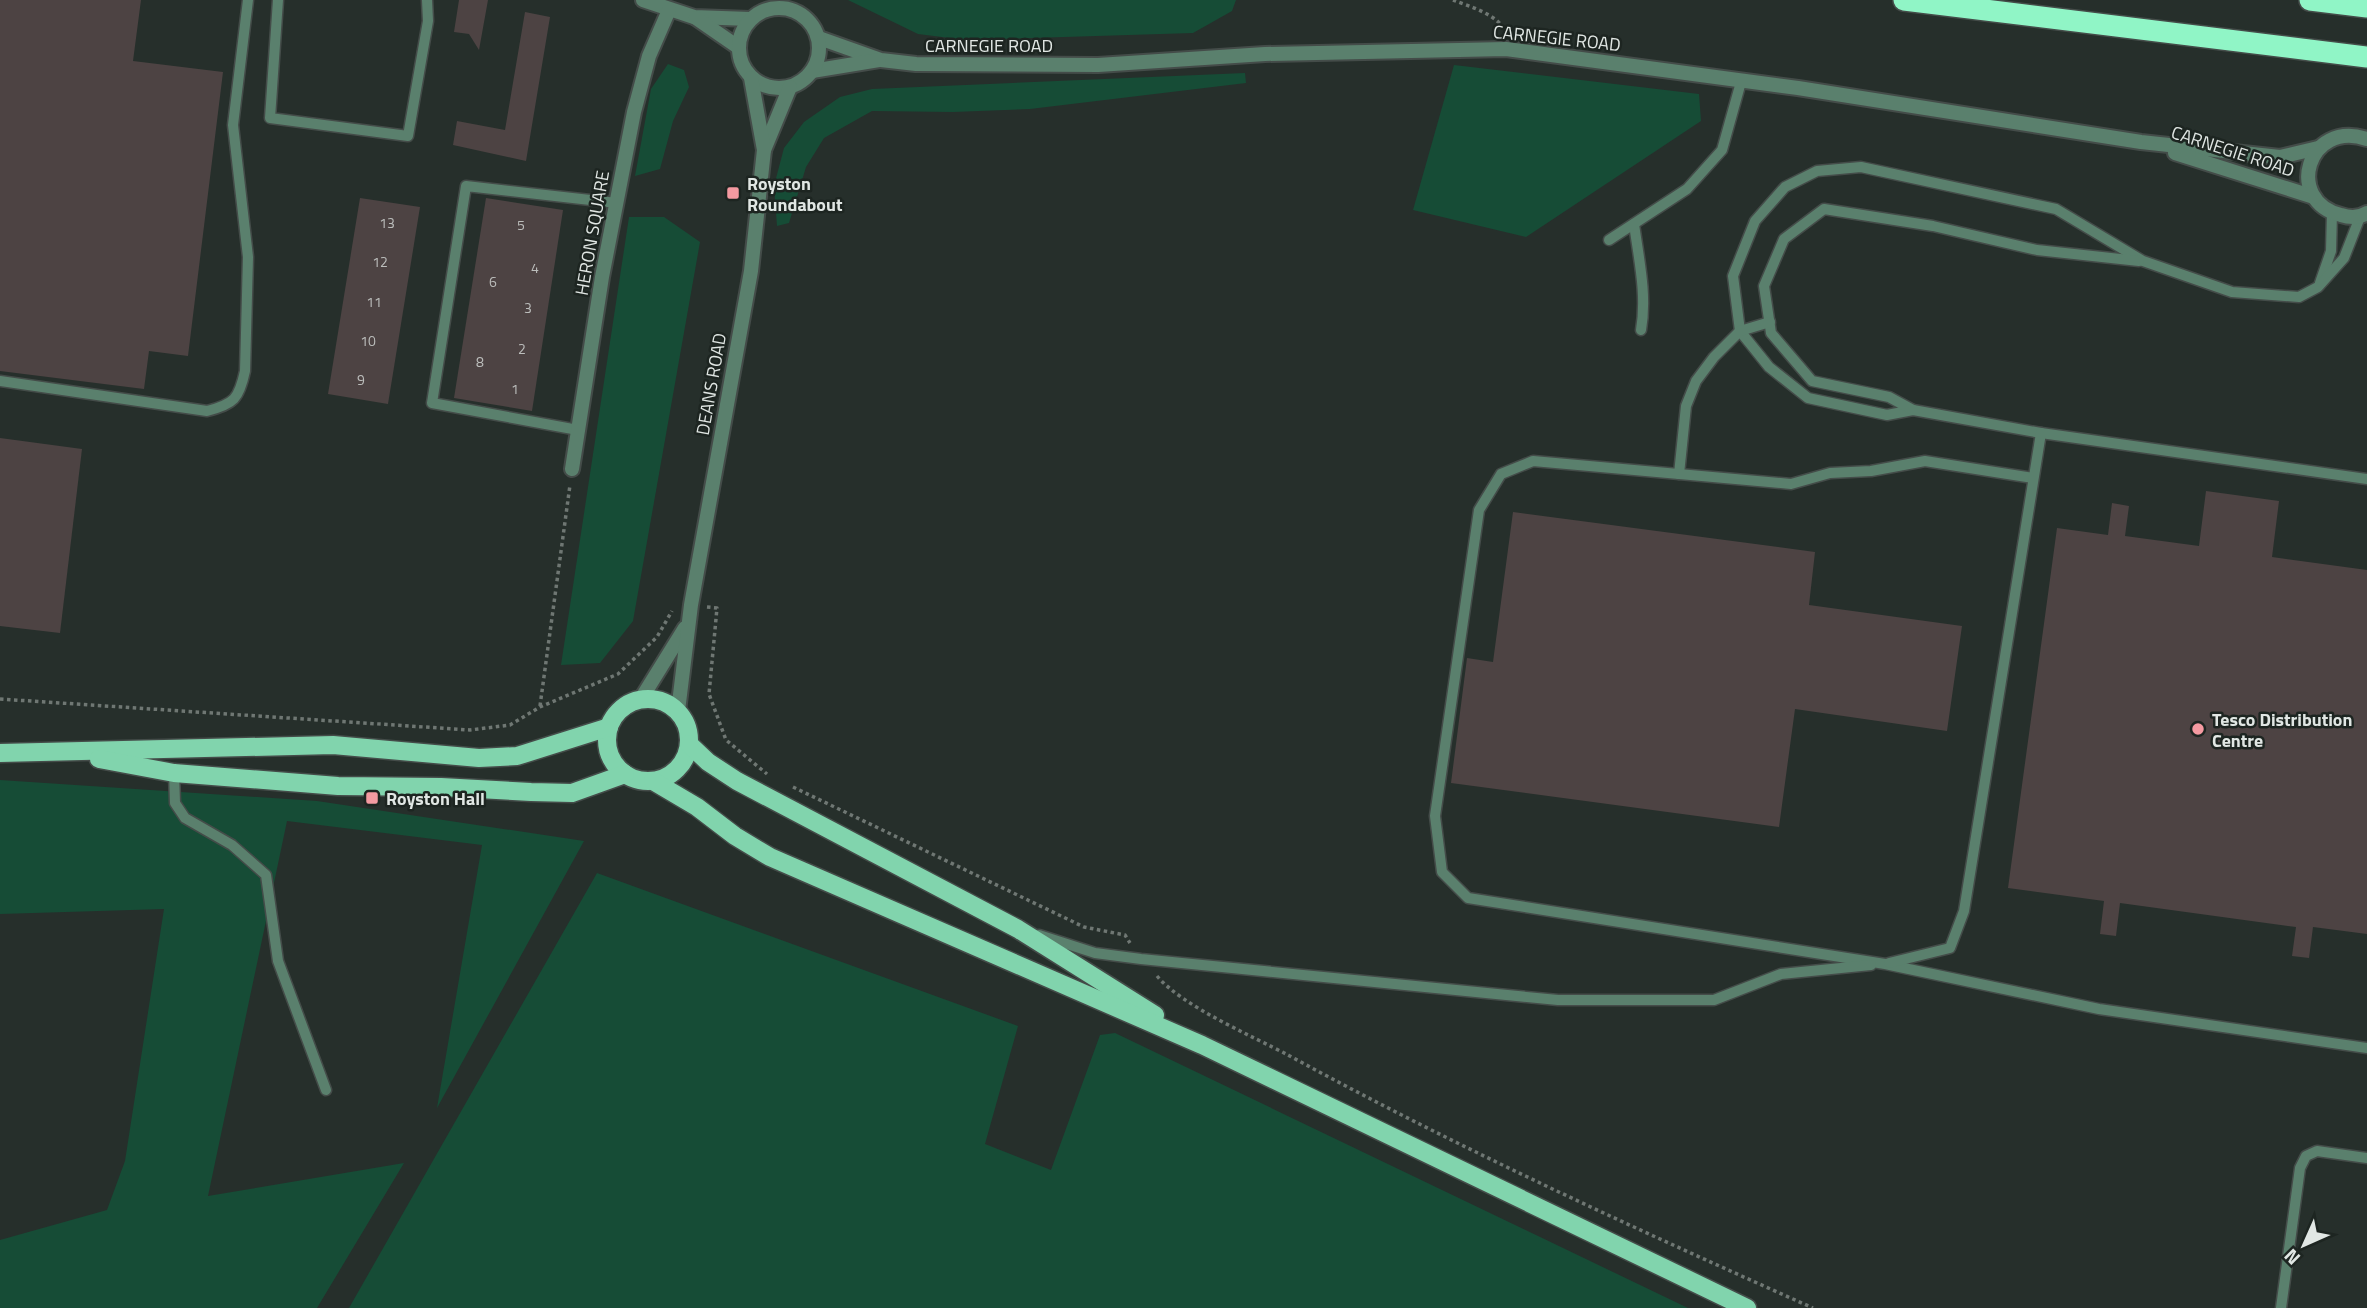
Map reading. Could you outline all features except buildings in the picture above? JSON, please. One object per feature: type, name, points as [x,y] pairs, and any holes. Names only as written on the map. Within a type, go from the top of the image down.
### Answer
[{"type":"highway","points":[[1904,0],[2367,57]]},
{"type":"highway","points":[[2310,0],[2367,7]]},
{"type":"main road","points":[[1202,1045],[1018,929],[737,781],[708,762],[690,744],[686,722],[678,711],[661,701],[641,699],[625,706],[617,713],[609,727],[607,739],[610,753],[625,774],[653,781],[697,807],[735,836],[770,857],[1202,1045],[1747,1308]]},
{"type":"main road","points":[[0,753],[333,744],[480,758],[517,756],[609,727]]},
{"type":"main road","points":[[653,781],[669,775],[679,767],[690,744]]},
{"type":"main road","points":[[62,752],[174,773],[338,786],[441,786],[572,793],[625,774]]},
{"type":"street","points":[[643,0],[694,17],[750,19]]},
{"type":"street","points":[[773,4],[798,6],[819,38],[819,55],[813,71],[803,81],[776,89],[751,78],[741,64],[738,47],[741,32],[750,19],[773,4]]},
{"type":"street","name":"HERON SQUARE","points":[[572,469],[602,276],[634,112],[649,56],[669,10]]},
{"type":"street","points":[[694,17],[738,47]]},
{"type":"street","name":"CARNEGIE ROAD","points":[[819,38],[881,60],[916,64],[1098,65],[1265,54],[1506,49],[1798,88],[2141,142],[2280,157],[2318,148]]},
{"type":"street","name":"CARNEGIE ROAD","points":[[813,71],[881,60]]},
{"type":"street","name":"DEANS ROAD","points":[[751,78],[764,150]]},
{"type":"street","name":"DEANS ROAD","points":[[678,711],[688,623],[751,271],[764,150],[790,87]]},
{"type":"street","name":"CARNEGIE ROAD","points":[[2332,213],[2322,207],[2314,197],[2308,176],[2311,159],[2318,148],[2328,140],[2341,135],[2355,135],[2367,139]]},
{"type":"street","name":"CARNEGIE ROAD","points":[[2141,142],[2314,197]]},
{"type":"street","points":[[2332,213],[2345,217],[2363,215]]},
{"type":"street","name":"DEANS ROAD","points":[[641,699],[688,623]]},
{"type":"lane","points":[[0,381],[207,411],[229,405],[241,390],[245,371],[248,257],[233,125],[248,0]]},
{"type":"lane","points":[[278,0],[270,118],[408,136],[428,21],[428,0]]},
{"type":"lane","points":[[1609,240],[1687,189],[1723,150],[1741,82]]},
{"type":"lane","points":[[1913,410],[1887,415],[1808,398],[1769,367],[1740,331],[1733,276],[1755,221],[1785,187],[1817,171],[1861,167],[2056,209],[2143,261],[2232,292],[2299,297],[2318,287],[2343,258],[2363,215]]},
{"type":"lane","points":[[578,430],[432,403],[466,186],[617,203]]},
{"type":"lane","points":[[2143,261],[2037,250],[1933,226],[1824,209],[1784,239],[1764,286],[1771,333],[1812,381],[1889,397],[1913,410],[2040,433],[2367,479]]},
{"type":"lane","points":[[2318,287],[2331,251],[2332,213]]},
{"type":"lane","points":[[1634,224],[1643,285],[1644,312],[1641,330]]},
{"type":"lane","points":[[1679,474],[1686,406],[1696,381],[1713,357],[1740,331],[1770,322]]},
{"type":"lane","points":[[1018,929],[1095,953],[1559,1000],[1714,1000],[1781,974],[1885,964],[1950,948],[1964,911],[2040,433]]},
{"type":"lane","points":[[2033,478],[1925,461],[1871,471],[1830,473],[1791,485],[1533,461],[1502,474],[1479,510],[1435,816],[1442,872],[1468,898],[1885,964],[2099,1009],[2367,1048]]},
{"type":"lane","points":[[174,773],[175,803],[185,818],[232,845],[266,875],[278,961],[326,1090]]},
{"type":"lane","points":[[2281,1308],[2300,1168],[2306,1156],[2318,1151],[2367,1158]]},
{"type":"path","points":[[1453,0],[1481,11],[1502,24],[1507,33],[1506,49]]},
{"type":"path","points":[[540,707],[572,469]]},
{"type":"path","points":[[0,699],[470,730],[510,725],[540,707],[618,674],[657,637],[676,604],[691,605],[717,608],[709,694],[726,740],[769,775]]},
{"type":"path","points":[[781,781],[1084,927],[1125,935],[1161,982],[1185,1000],[1315,1070],[1613,1218],[1813,1308]]},
{"type":"green space","points":[[848,0],[1236,0],[1232,11],[1193,33],[966,40],[918,34]]},
{"type":"green space","points":[[668,64],[684,70],[689,87],[673,121],[660,169],[635,176],[651,89]]},
{"type":"green space","points":[[1454,65],[1699,94],[1701,121],[1526,237],[1413,210]]},
{"type":"green space","points":[[1245,73],[1246,83],[1030,109],[872,111],[824,138],[806,167],[789,223],[777,226],[774,186],[784,148],[804,122],[840,97],[872,89]]},
{"type":"green space","points":[[629,217],[664,217],[700,242],[633,621],[600,663],[561,665]]},
{"type":"green space","points":[[0,780],[317,801],[584,841],[437,1108],[482,845],[287,821],[208,1196],[404,1163],[317,1308],[0,1308],[0,1240],[107,1210],[125,1161],[164,909],[0,914]]},
{"type":"green space","points":[[597,873],[1018,1026],[985,1144],[1051,1170],[1100,1035],[1115,1033],[1688,1308],[349,1308]]},
{"type":"place","name":"Royston Roundabout","points":[[733,193]]},
{"type":"place","name":"Tesco Distribution Centre","points":[[2198,729]]},
{"type":"place","name":"Royston Hall","points":[[372,798]]}]
